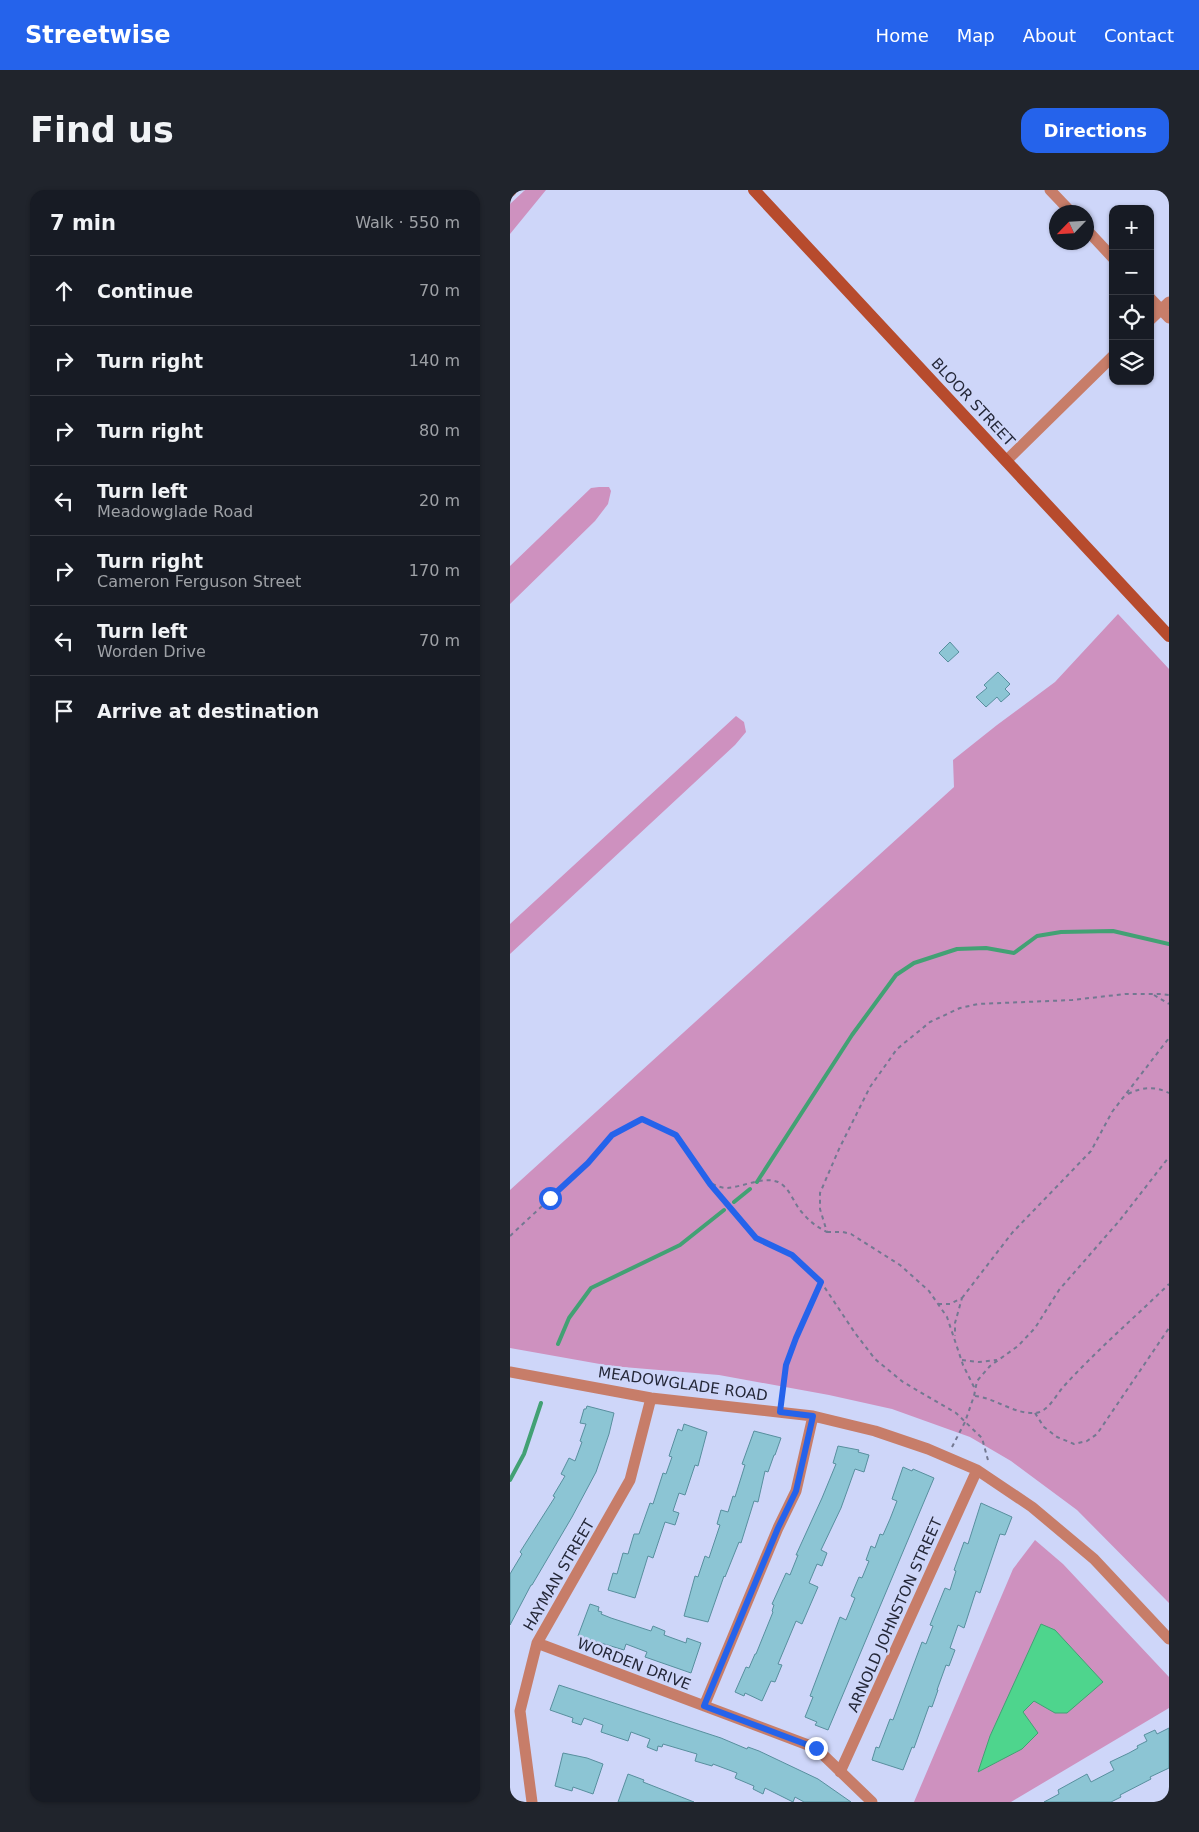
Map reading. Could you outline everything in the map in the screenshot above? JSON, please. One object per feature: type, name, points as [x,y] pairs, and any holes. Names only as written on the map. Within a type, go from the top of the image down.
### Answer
[{"type":"main road","name":"BLOOR STREET","points":[[754,190],[1169,636]]},
{"type":"street","points":[[1050,190],[1064,205]]},
{"type":"street","points":[[1094,238],[1109,254]]},
{"type":"street","points":[[1154,301],[1166,310],[1154,318]]},
{"type":"street","points":[[1006,461],[1109,360]]},
{"type":"street","name":"MEADOWGLADE ROAD","points":[[510,1372],[651,1398],[813,1416],[875,1431],[977,1470],[1032,1506],[1094,1560],[1169,1639]]},
{"type":"street","name":"HAYMAN STREET","points":[[532,1802],[520,1711],[537,1643],[630,1480],[651,1398]]},
{"type":"street","points":[[704,1706],[778,1528],[796,1491],[813,1416]]},
{"type":"street","name":"ARNOLD JOHNSTON STREET","points":[[840,1772],[977,1470]]},
{"type":"street","name":"WORDEN DRIVE","points":[[537,1643],[816,1748],[872,1802]]},
{"type":"path","points":[[827,1232],[820,1209],[820,1193],[843,1140],[870,1087],[898,1050],[930,1022],[960,1008],[978,1004],[1072,1000],[1126,994],[1169,995]]},
{"type":"path","points":[[1153,994],[1169,1004]]},
{"type":"path","points":[[955,1339],[955,1323],[962,1298],[1012,1233],[1091,1151],[1112,1112],[1169,1038]]},
{"type":"path","points":[[1126,1094],[1141,1088],[1160,1089],[1169,1093]]},
{"type":"path","points":[[510,1236],[588,1163],[612,1135],[642,1119],[676,1135],[710,1184],[756,1238],[792,1255],[821,1282],[875,1359],[903,1382],[956,1413],[982,1438],[991,1479]]},
{"type":"path","points":[[947,1458],[965,1422],[977,1381],[990,1366],[1018,1346],[1035,1328],[1064,1284],[1120,1220],[1169,1157]]},
{"type":"path","points":[[710,1184],[725,1188],[746,1186],[764,1181],[778,1182],[788,1191],[799,1209],[812,1224],[827,1232],[851,1234],[900,1265],[928,1291],[946,1317],[961,1360],[975,1389]]},
{"type":"path","points":[[780,1412],[786,1365],[821,1282]]},
{"type":"path","points":[[974,1396],[984,1397],[1023,1412],[1035,1413],[1046,1409],[1063,1387],[1169,1284]]},
{"type":"path","points":[[938,1304],[950,1304],[962,1298]]},
{"type":"path","points":[[1035,1413],[1044,1427],[1057,1437],[1074,1444],[1087,1441],[1097,1434],[1169,1328]]},
{"type":"path","points":[[961,1360],[979,1362],[999,1359]]},
{"type":"shaded area","points":[[525,190],[546,190],[510,234],[510,204]]},
{"type":"shaded area","points":[[609,487],[611,491],[608,504],[595,521],[510,604],[510,566],[591,488]]},
{"type":"shaded area","points":[[1118,614],[1169,669],[1169,1603],[1077,1510],[1011,1461],[970,1437],[892,1409],[829,1395],[719,1375],[611,1366],[510,1348],[510,1190],[954,787],[953,760],[1055,682]]},
{"type":"shaded area","points":[[736,716],[744,722],[746,732],[735,745],[510,954],[510,924]]},
{"type":"shaded area","points":[[1035,1540],[1063,1564],[1169,1677],[1169,1708],[1011,1802],[914,1802],[1013,1569]]},
{"type":"shaded area","points":[[1041,1624],[1055,1630],[1103,1682],[1067,1713],[1055,1713],[1034,1701],[1023,1712],[1038,1733],[1022,1749],[978,1772],[990,1736]]},
{"type":"building","points":[[950,642],[959,652],[948,662],[939,653]]},
{"type":"building","points":[[998,672],[1010,684],[1005,689],[1010,694],[1001,702],[997,697],[986,707],[976,697],[987,688],[984,685]]},
{"type":"building","points":[[587,1406],[614,1413],[596,1472],[510,1625],[510,1574],[522,1554],[520,1552],[555,1497],[553,1496],[565,1476],[561,1474],[569,1458],[575,1461],[586,1424],[580,1423],[584,1409]]},
{"type":"building","points":[[684,1424],[707,1432],[698,1466],[695,1465],[685,1495],[679,1493],[673,1511],[679,1513],[675,1525],[665,1522],[653,1558],[648,1556],[635,1598],[608,1590],[613,1573],[617,1574],[623,1553],[628,1554],[634,1534],[639,1534],[650,1503],[653,1504],[663,1473],[666,1474],[672,1457],[669,1456],[678,1429],[682,1431]]},
{"type":"building","points":[[754,1431],[781,1438],[768,1472],[765,1471],[758,1502],[754,1501],[741,1543],[739,1542],[724,1576],[708,1622],[684,1616],[695,1576],[698,1577],[705,1556],[709,1558],[720,1525],[717,1524],[721,1510],[728,1512],[733,1496],[735,1497],[745,1465],[742,1464]]},
{"type":"building","points":[[838,1446],[859,1450],[858,1452],[869,1455],[864,1472],[855,1469],[841,1508],[821,1550],[827,1553],[822,1566],[817,1564],[809,1583],[818,1587],[802,1624],[796,1621],[778,1664],[782,1665],[775,1682],[771,1681],[762,1701],[745,1693],[744,1696],[735,1692],[746,1667],[749,1668],[756,1654],[773,1612],[774,1605],[772,1604],[786,1573],[790,1575],[798,1555],[796,1555],[836,1464],[833,1463]]},
{"type":"building","points":[[903,1467],[934,1478],[828,1730],[815,1725],[817,1722],[805,1717],[813,1697],[810,1696],[840,1617],[846,1620],[855,1598],[851,1596],[859,1577],[862,1578],[869,1561],[866,1560],[871,1546],[875,1548],[880,1534],[883,1535],[890,1519],[897,1501],[892,1499]]},
{"type":"building","points":[[981,1503],[1012,1517],[1005,1535],[1000,1534],[980,1593],[976,1591],[964,1628],[958,1625],[950,1648],[955,1650],[949,1666],[946,1665],[932,1707],[929,1706],[914,1748],[912,1747],[903,1770],[872,1760],[876,1747],[879,1748],[890,1719],[893,1720],[922,1642],[926,1644],[933,1626],[930,1625],[945,1588],[950,1590],[956,1571],[954,1570],[964,1542],[968,1544]]},
{"type":"building","points":[[590,1604],[599,1607],[598,1611],[602,1612],[601,1614],[611,1618],[651,1631],[653,1626],[665,1631],[664,1635],[686,1643],[687,1638],[701,1643],[691,1673],[645,1657],[647,1652],[626,1644],[624,1650],[578,1636]]},
{"type":"building","points":[[559,1685],[721,1738],[747,1749],[748,1747],[759,1751],[818,1779],[851,1802],[804,1802],[795,1797],[793,1802],[765,1788],[763,1794],[753,1789],[754,1786],[735,1778],[737,1773],[713,1764],[712,1766],[695,1761],[697,1754],[663,1744],[662,1747],[658,1746],[657,1751],[647,1747],[650,1739],[631,1732],[628,1741],[601,1732],[603,1725],[584,1718],[581,1725],[572,1722],[573,1718],[550,1710]]},
{"type":"building","points":[[1169,1728],[1169,1768],[1120,1795],[1121,1797],[1111,1802],[1044,1802],[1059,1794],[1058,1790],[1087,1774],[1091,1782],[1114,1770],[1110,1762],[1138,1748],[1137,1746],[1147,1741],[1144,1735],[1155,1730],[1157,1734]]},
{"type":"building","points":[[563,1753],[587,1758],[603,1764],[593,1794],[573,1787],[572,1791],[555,1786]]},
{"type":"building","points":[[628,1774],[644,1780],[643,1782],[694,1802],[618,1802]]},
{"type":"waterway","points":[[757,1182],[852,1035],[896,975],[914,963],[957,949],[986,948],[1014,953],[1037,936],[1061,932],[1113,931],[1169,944]]},
{"type":"waterway","points":[[734,1202],[750,1189]]},
{"type":"waterway","points":[[558,1344],[569,1318],[591,1288],[680,1245],[724,1210]]},
{"type":"waterway","points":[[510,1480],[524,1454],[541,1403]]},
{"type":"route","points":[[550,1198],[588,1163],[612,1135],[642,1119],[676,1135],[710,1184],[756,1238],[792,1255],[821,1282],[786,1365],[780,1412],[813,1416],[796,1491],[778,1528],[704,1706],[816,1748]]}]
